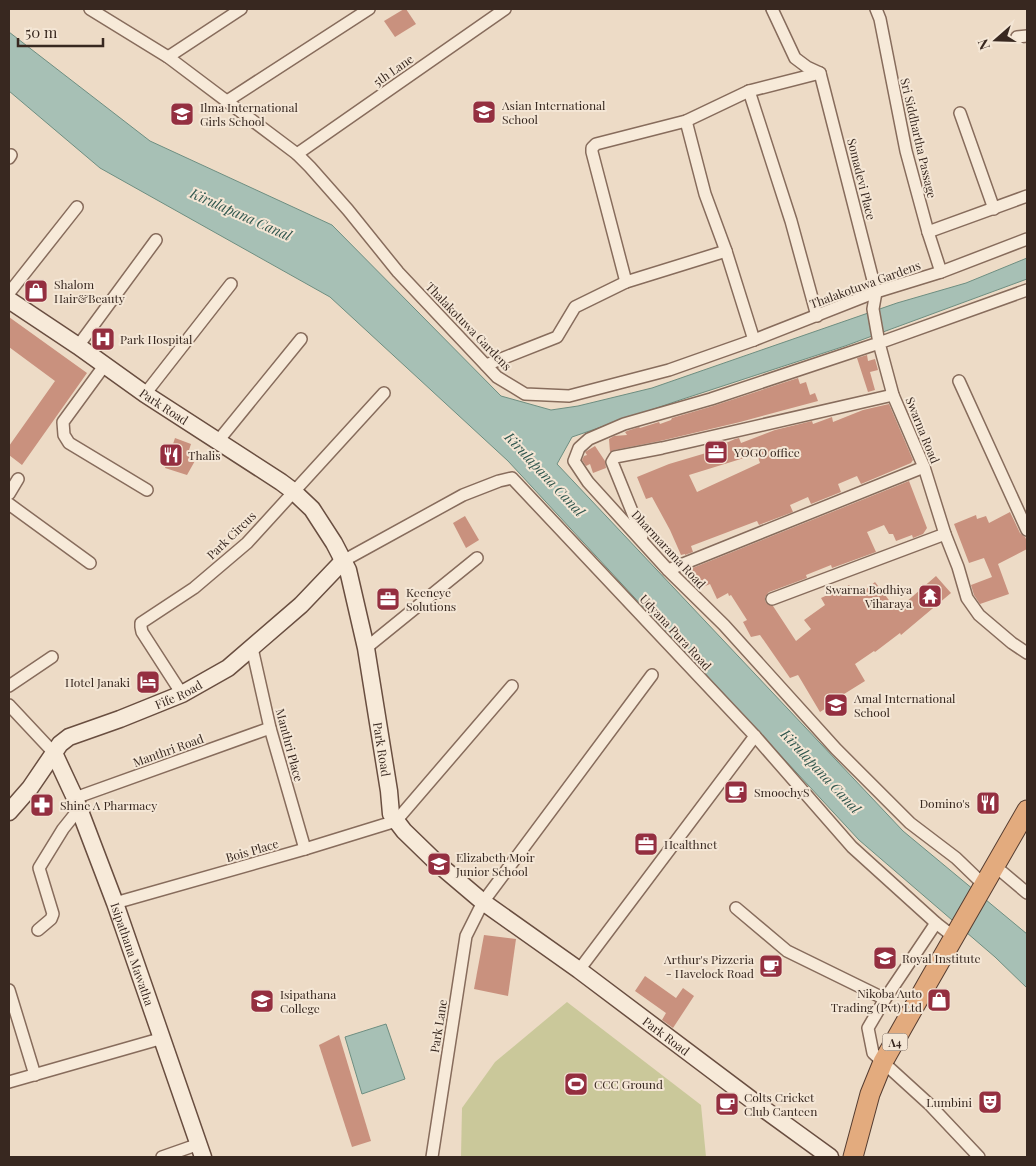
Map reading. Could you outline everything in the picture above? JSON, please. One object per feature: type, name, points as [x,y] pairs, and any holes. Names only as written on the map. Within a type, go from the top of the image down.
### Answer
[{"type":"highway","name":"A4","points":[[853,1157],[870,1094],[883,1062],[1027,810]]},
{"type":"main road","name":"Park Road","points":[[9,300],[145,394],[281,482],[312,509],[334,542],[348,570],[366,648],[391,814],[404,831],[437,863],[483,902],[579,970],[830,1157]]},
{"type":"main road","name":"Fife Road","points":[[9,812],[30,788],[60,744],[69,737],[182,694],[228,668],[301,605],[343,560]]},
{"type":"main road","name":"Isipathana Mawatha","points":[[54,753],[77,803],[115,903],[201,1151]]},
{"type":"street","points":[[168,57],[241,9]]},
{"type":"street","points":[[227,101],[369,9]]},
{"type":"street","name":"5th Lane","points":[[297,154],[505,9]]},
{"type":"street","points":[[772,9],[795,58],[807,67],[820,72]]},
{"type":"street","name":"Sri Siddhartha Passage","points":[[876,9],[882,29],[906,151],[941,272]]},
{"type":"street","name":"Thalakotuwa Gardens","points":[[96,10],[168,57],[297,154],[348,210],[398,272],[497,377],[525,394],[569,396],[669,370],[754,340],[876,292],[941,272],[1027,239]]},
{"type":"street","points":[[626,282],[592,148],[596,144],[686,121],[749,91],[820,72]]},
{"type":"street","name":"Somadevi Place","points":[[820,72],[876,292]]},
{"type":"street","points":[[749,91],[791,221],[817,316]]},
{"type":"street","points":[[960,113],[994,209]]},
{"type":"street","points":[[686,121],[706,194],[754,340]]},
{"type":"street","points":[[928,232],[1027,196]]},
{"type":"street","points":[[9,293],[76,207]]},
{"type":"street","points":[[78,346],[156,240]]},
{"type":"street","points":[[486,365],[557,337],[575,307],[626,282],[726,251]]},
{"type":"street","points":[[145,394],[231,284]]},
{"type":"street","points":[[880,343],[1027,290]]},
{"type":"street","name":"Swarna Road","points":[[876,292],[874,308],[880,343],[893,395],[924,467],[967,598],[979,615],[1012,644],[1027,653]]},
{"type":"street","points":[[218,441],[301,339]]},
{"type":"street","name":"Dharmarama Road","points":[[880,343],[711,399],[624,424],[590,439],[578,448],[574,461],[588,482],[645,545],[724,624],[836,750],[910,824],[956,858],[982,889]]},
{"type":"street","points":[[104,366],[63,422],[64,435],[69,442],[147,490]]},
{"type":"street","points":[[959,381],[1027,530]]},
{"type":"street","name":"Park Circus","points":[[182,694],[142,632],[142,623],[194,588],[247,543],[384,392]]},
{"type":"street","points":[[645,545],[612,462],[615,457],[893,395]]},
{"type":"street","points":[[668,570],[924,467]]},
{"type":"street","name":"Udyana Pura Road","points":[[343,560],[463,495],[499,480],[512,478],[755,736],[852,847],[936,923],[955,936]]},
{"type":"street","points":[[9,494],[18,479]]},
{"type":"street","points":[[9,504],[90,562]]},
{"type":"street","points":[[772,599],[945,534]]},
{"type":"street","points":[[366,648],[477,558]]},
{"type":"street","name":"Manthri Place","points":[[252,648],[270,728],[305,849]]},
{"type":"street","points":[[9,686],[52,657]]},
{"type":"street","name":"Park Lane","points":[[432,1157],[466,936],[483,902],[652,675]]},
{"type":"street","points":[[396,821],[512,686]]},
{"type":"street","points":[[9,705],[54,753]]},
{"type":"street","name":"Manthri Road","points":[[77,803],[270,728]]},
{"type":"street","points":[[579,970],[755,736]]},
{"type":"street","points":[[38,930],[51,919],[53,914],[38,868],[77,803]]},
{"type":"street","name":"Bois Place","points":[[115,903],[396,821]]},
{"type":"street","points":[[995,866],[1027,893]]},
{"type":"street","points":[[736,908],[787,951],[885,999]]},
{"type":"street","points":[[936,923],[868,1028],[873,1053],[929,1104],[979,1157]]},
{"type":"street","points":[[9,990],[34,1075]]},
{"type":"street","points":[[9,1082],[162,1038]]},
{"type":"street","points":[[162,1157],[201,1151]]},
{"type":"shaded area","name":"CCC Ground","points":[[567,1002],[701,1105],[706,1157],[461,1157],[462,1108],[495,1062]]},
{"type":"water","name":"Kirulapana Canal","points":[[9,32],[150,141],[332,225],[501,396],[551,410],[578,406],[652,388],[897,303],[966,283],[1027,258],[1027,279],[845,346],[572,437],[557,464],[903,831],[1027,934],[1027,988],[995,957],[859,840],[508,461],[330,297],[100,168],[9,91]]},
{"type":"water","points":[[386,1024],[405,1079],[362,1094],[345,1037]]},
{"type":"building","points":[[406,9],[416,24],[395,37],[384,21]]},
{"type":"building","points":[[9,317],[87,373],[22,465],[9,455],[9,446],[55,381],[9,347]]},
{"type":"building","points":[[867,355],[868,361],[875,359],[878,370],[870,372],[875,390],[868,392],[857,358]]},
{"type":"building","points":[[798,378],[800,384],[806,382],[810,395],[815,393],[818,401],[740,422],[610,452],[609,439],[614,436],[627,435],[625,432],[639,427],[659,422],[660,424],[672,418]]},
{"type":"building","points":[[889,404],[913,460],[911,463],[861,484],[857,476],[838,484],[841,492],[811,504],[808,497],[790,505],[793,512],[759,525],[757,521],[691,546],[693,552],[685,555],[681,555],[652,497],[646,499],[637,477],[669,464],[706,453],[735,439],[739,438],[741,443],[775,430],[812,421],[813,424],[832,417],[833,422],[863,410]],"holes":[[[757,454],[760,463],[697,492],[689,475]]]},
{"type":"building","points":[[175,438],[191,444],[187,456],[196,459],[187,475],[165,468]]},
{"type":"building","points":[[595,446],[605,461],[606,468],[593,473],[590,464],[586,466],[582,460],[587,455],[585,452]]},
{"type":"building","points":[[909,481],[927,528],[923,534],[913,538],[912,535],[896,541],[893,534],[889,534],[884,525],[867,532],[876,552],[832,568],[831,565],[806,575],[807,578],[769,592],[765,597],[767,604],[773,606],[796,641],[811,629],[804,620],[825,605],[821,598],[834,592],[835,595],[849,585],[858,596],[875,582],[895,608],[904,601],[905,603],[936,576],[951,593],[901,635],[900,633],[855,664],[865,681],[836,699],[837,701],[820,712],[798,675],[790,678],[760,635],[751,637],[743,622],[747,620],[731,595],[729,596],[728,593],[717,599],[710,584],[698,589],[690,569]]},
{"type":"building","points":[[1010,512],[1020,533],[1027,541],[1027,549],[998,564],[1009,594],[980,604],[974,595],[971,585],[992,577],[984,558],[969,563],[954,524],[976,515],[977,519],[986,516],[989,523]]},
{"type":"building","points":[[465,516],[479,540],[466,548],[453,523]]},
{"type":"building","points":[[484,935],[516,939],[508,996],[474,989]]},
{"type":"building","points":[[645,976],[676,998],[683,988],[694,996],[673,1028],[662,1020],[666,1013],[635,991]]},
{"type":"building","points":[[339,1035],[371,1141],[352,1147],[319,1045]]},
{"type":"place","name":"Asian International School","points":[[484,112]]},
{"type":"place","name":"Ilma International Girls School","points":[[182,114]]},
{"type":"place","name":"Shalom Hair&Beauty","points":[[36,291]]},
{"type":"place","name":"Park Hospital","points":[[103,339]]},
{"type":"place","name":"YOGO office","points":[[716,452]]},
{"type":"place","name":"Thalis","points":[[171,455]]},
{"type":"place","name":"Swarna Bodhiya Viharaya","points":[[930,596]]},
{"type":"place","name":"Keeneye Solutions","points":[[388,599]]},
{"type":"place","name":"Hotel Janaki","points":[[148,682]]},
{"type":"place","name":"Amal International School","points":[[836,705]]},
{"type":"place","name":"SmoochyS","points":[[736,792]]},
{"type":"place","name":"Domino's","points":[[988,803]]},
{"type":"place","name":"Shine A Pharmacy","points":[[42,805]]},
{"type":"place","name":"Healthnet","points":[[646,844]]},
{"type":"place","name":"Elizabeth Moir Junior School","points":[[439,864]]},
{"type":"place","name":"Royal Institute","points":[[885,958]]},
{"type":"place","name":"Arthur's Pizzeria - Havelock Road","points":[[771,966]]},
{"type":"place","name":"Nikoba Auto Trading (Pvt) Ltd","points":[[939,1000]]},
{"type":"place","name":"Isipathana College","points":[[262,1001]]},
{"type":"place","name":"CCC Ground","points":[[576,1084]]},
{"type":"place","name":"Lumbini","points":[[990,1102]]},
{"type":"place","name":"Colts Cricket Club Canteen","points":[[727,1104]]}]
